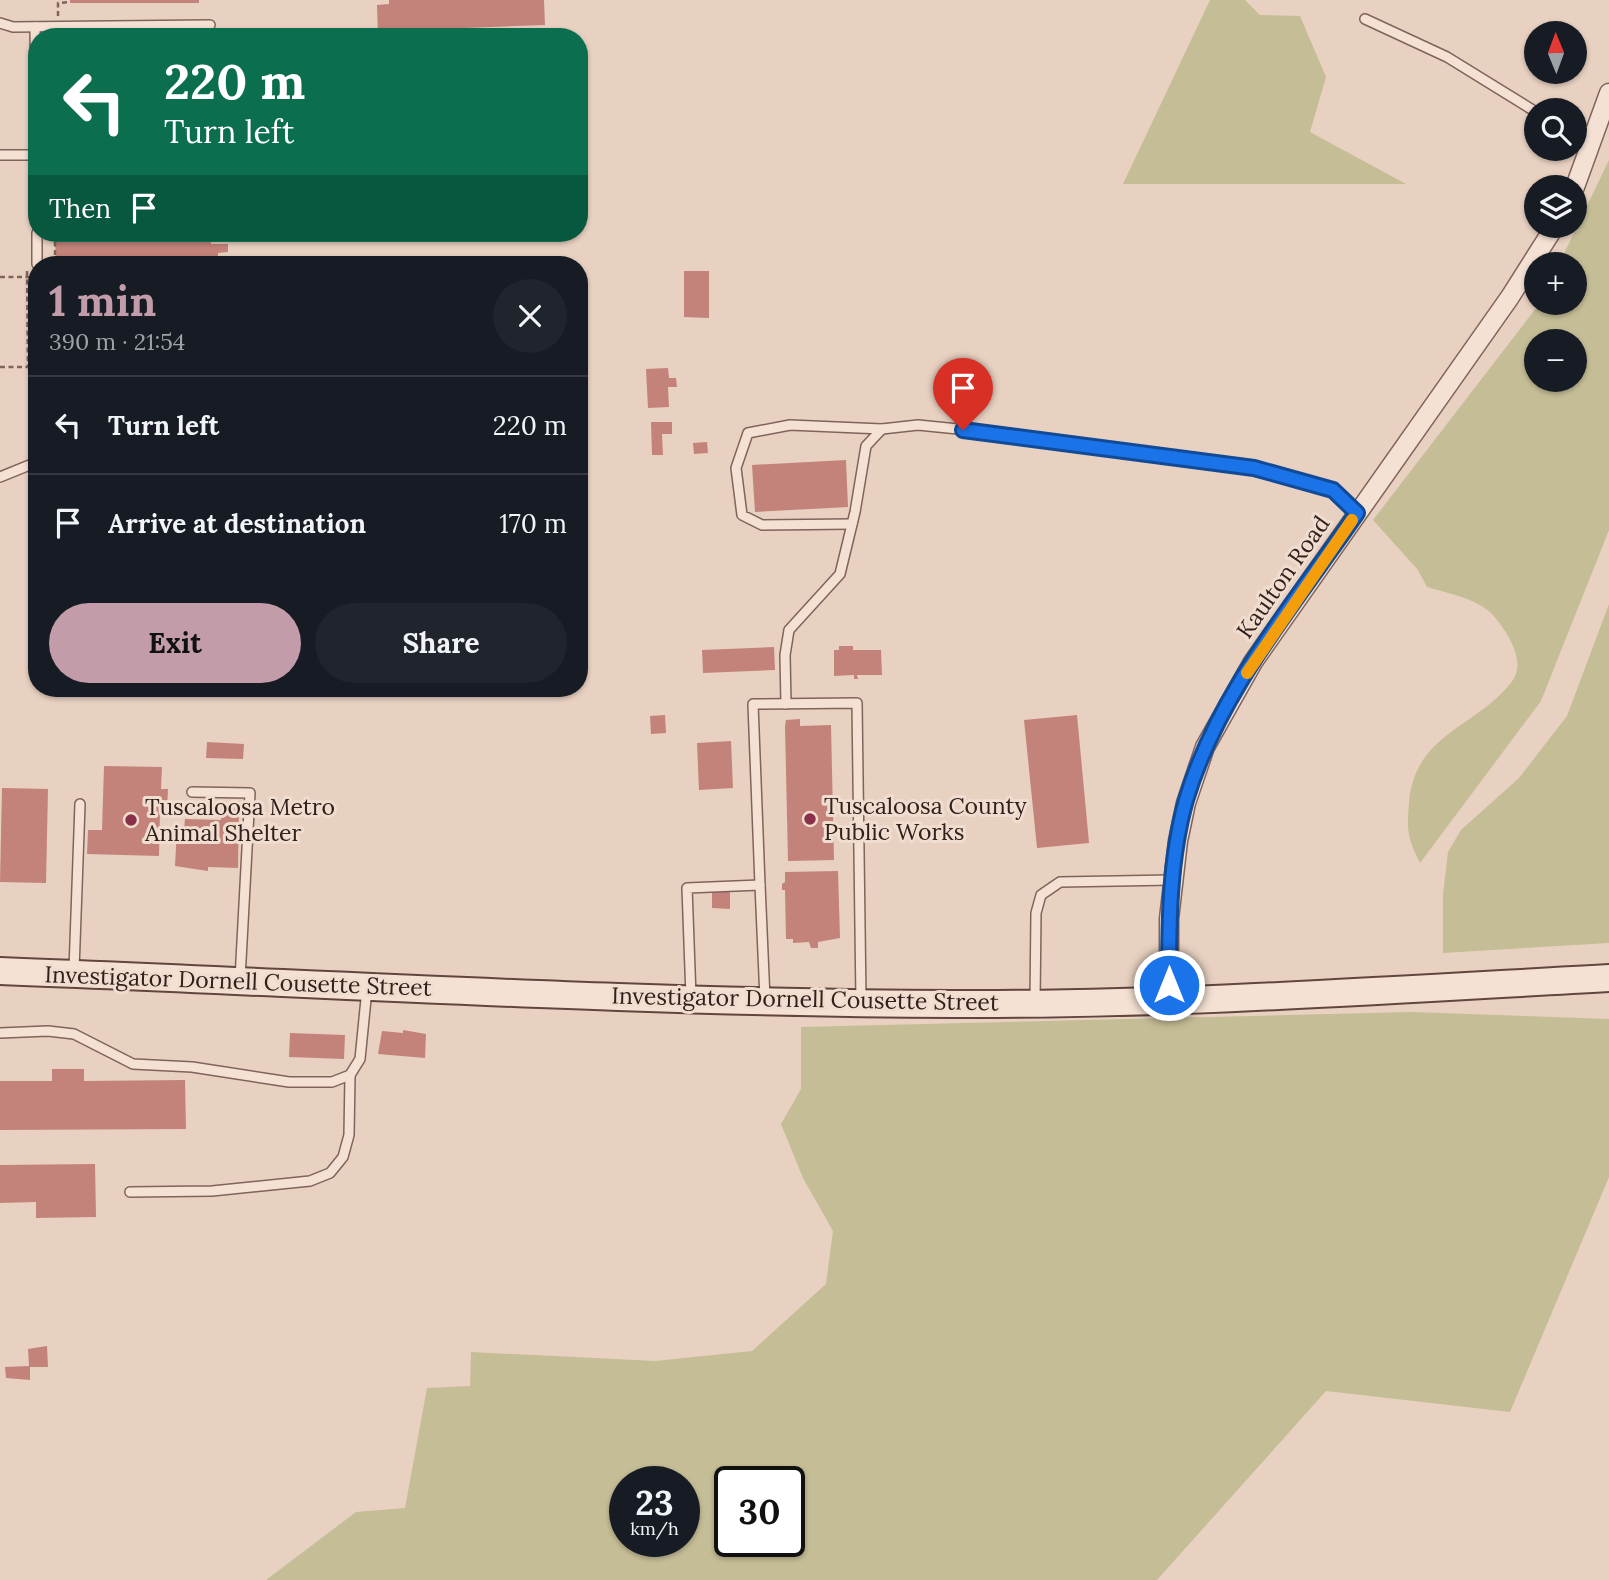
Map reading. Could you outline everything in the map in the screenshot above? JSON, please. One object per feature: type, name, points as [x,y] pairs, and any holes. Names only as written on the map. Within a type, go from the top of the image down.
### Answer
[{"type":"main road","name":"Investigator Dornell Cousette Street","points":[[0,971],[691,999],[861,1003],[1169,1001],[1609,978]]},
{"type":"street","points":[[1580,175],[1609,93]]},
{"type":"street","name":"Kaulton Road","points":[[1169,1001],[1172,880],[1186,803],[1205,747],[1254,662],[1510,297],[1547,238]]},
{"type":"lane","points":[[1365,19],[1447,57],[1524,105]]},
{"type":"lane","points":[[0,23],[13,27],[210,25]]},
{"type":"lane","points":[[1587,132],[1596,135]]},
{"type":"lane","points":[[0,155],[28,155]]},
{"type":"lane","points":[[852,524],[762,525],[742,515],[736,468],[748,433],[790,425],[882,429],[918,425],[1008,434],[1254,468],[1333,490],[1357,513]]},
{"type":"lane","points":[[786,704],[785,655],[789,630],[840,574],[866,446],[882,429]]},
{"type":"lane","points":[[0,477],[28,466]]},
{"type":"lane","points":[[765,1001],[753,704],[857,703],[861,1003]]},
{"type":"lane","points":[[192,792],[250,793],[240,981]]},
{"type":"lane","points":[[74,974],[80,804]]},
{"type":"lane","points":[[1035,1003],[1036,913],[1041,895],[1060,882],[1172,880]]},
{"type":"lane","points":[[691,999],[687,888],[760,886]]},
{"type":"lane","points":[[130,1192],[212,1191],[310,1181],[330,1173],[343,1157],[349,1135],[350,1075],[360,1059],[367,986]]},
{"type":"lane","points":[[0,1033],[74,1034],[133,1064],[192,1067],[289,1082],[332,1082],[350,1075]]},
{"type":"path","points":[[0,367],[28,366],[27,264]]},
{"type":"path","points":[[0,277],[27,277]]},
{"type":"shaded area","points":[[1210,0],[1245,0],[1260,15],[1300,16],[1326,77],[1310,132],[1406,184],[1123,184]]},
{"type":"shaded area","points":[[1609,160],[1609,530],[1541,701],[1420,863],[1410,840],[1408,827],[1409,802],[1414,779],[1423,760],[1436,745],[1499,696],[1513,680],[1517,672],[1516,654],[1508,636],[1491,613],[1469,600],[1427,587],[1418,570],[1373,520],[1531,315],[1587,315],[1587,252],[1565,252],[1572,238],[1587,238],[1587,206]]},
{"type":"shaded area","points":[[1609,604],[1609,943],[1443,953],[1443,895],[1448,852],[1461,830],[1519,778],[1567,716]]},
{"type":"shaded area","points":[[1411,1012],[1609,1019],[1609,1177],[1510,1412],[1326,1391],[1157,1580],[266,1580],[356,1512],[405,1508],[427,1388],[470,1386],[471,1352],[655,1361],[752,1351],[826,1284],[833,1231],[803,1178],[781,1124],[801,1089],[801,1027]]},
{"type":"building","points":[[70,0],[199,0],[199,3],[70,3]]},
{"type":"building","points":[[389,0],[544,0],[545,25],[378,28],[377,5],[389,4]]},
{"type":"building","points":[[55,242],[228,244],[228,252],[218,253],[218,256],[56,256]]},
{"type":"building","points":[[684,271],[709,271],[709,318],[684,317]]},
{"type":"building","points":[[668,368],[669,378],[676,378],[677,387],[668,387],[669,407],[648,408],[646,369]]},
{"type":"building","points":[[651,422],[672,422],[672,434],[662,434],[663,455],[652,455]]},
{"type":"building","points":[[707,442],[708,453],[694,454],[693,443]]},
{"type":"building","points":[[846,460],[848,507],[755,512],[752,465]]},
{"type":"building","points":[[839,646],[853,646],[853,650],[881,650],[882,675],[857,675],[858,679],[854,679],[854,675],[834,676],[834,650],[839,650]]},
{"type":"building","points":[[774,647],[775,670],[703,673],[702,650]]},
{"type":"building","points":[[665,715],[666,733],[651,734],[650,716]]},
{"type":"building","points":[[1077,715],[1089,843],[1037,848],[1024,720]]},
{"type":"building","name":"Tuscaloosa County Public Works","points":[[800,719],[800,726],[831,725],[834,860],[788,861],[785,726],[786,720]]},
{"type":"building","points":[[731,741],[733,788],[699,790],[697,743]]},
{"type":"building","points":[[207,742],[244,744],[243,759],[206,758]]},
{"type":"building","name":"Tuscaloosa Metro Animal Shelter","points":[[104,766],[162,767],[161,789],[168,789],[167,811],[160,810],[159,856],[87,854],[88,830],[102,830]]},
{"type":"building","points":[[2,788],[48,789],[46,883],[0,882]]},
{"type":"building","points":[[222,807],[239,808],[238,868],[208,867],[208,871],[175,866],[177,828],[184,829],[185,819],[221,820]]},
{"type":"building","points":[[838,871],[840,938],[818,942],[818,948],[811,948],[809,942],[793,943],[793,939],[786,939],[785,890],[782,890],[785,872]]},
{"type":"building","points":[[712,892],[730,892],[730,909],[712,908]]},
{"type":"building","points":[[403,1030],[426,1034],[425,1058],[378,1054],[382,1031],[403,1033]]},
{"type":"building","points":[[290,1033],[345,1035],[344,1059],[289,1057]]},
{"type":"building","points":[[52,1069],[84,1069],[84,1081],[185,1080],[186,1129],[0,1130],[0,1081],[52,1081]]},
{"type":"building","points":[[95,1164],[96,1217],[36,1218],[36,1202],[0,1203],[0,1165]]},
{"type":"building","points":[[47,1346],[48,1367],[30,1367],[30,1380],[6,1378],[5,1367],[29,1366],[28,1349]]},
{"type":"slow traffic","points":[[1247,673],[1352,520]]},
{"type":"place","name":"Tuscaloosa County Public Works","points":[[810,819]]},
{"type":"place","name":"Tuscaloosa Metro Animal Shelter","points":[[131,820]]},
{"type":"route","points":[[963,430],[1254,468],[1333,490],[1357,513],[1254,662],[1205,747],[1186,803],[1172,880],[1169,985]]}]
